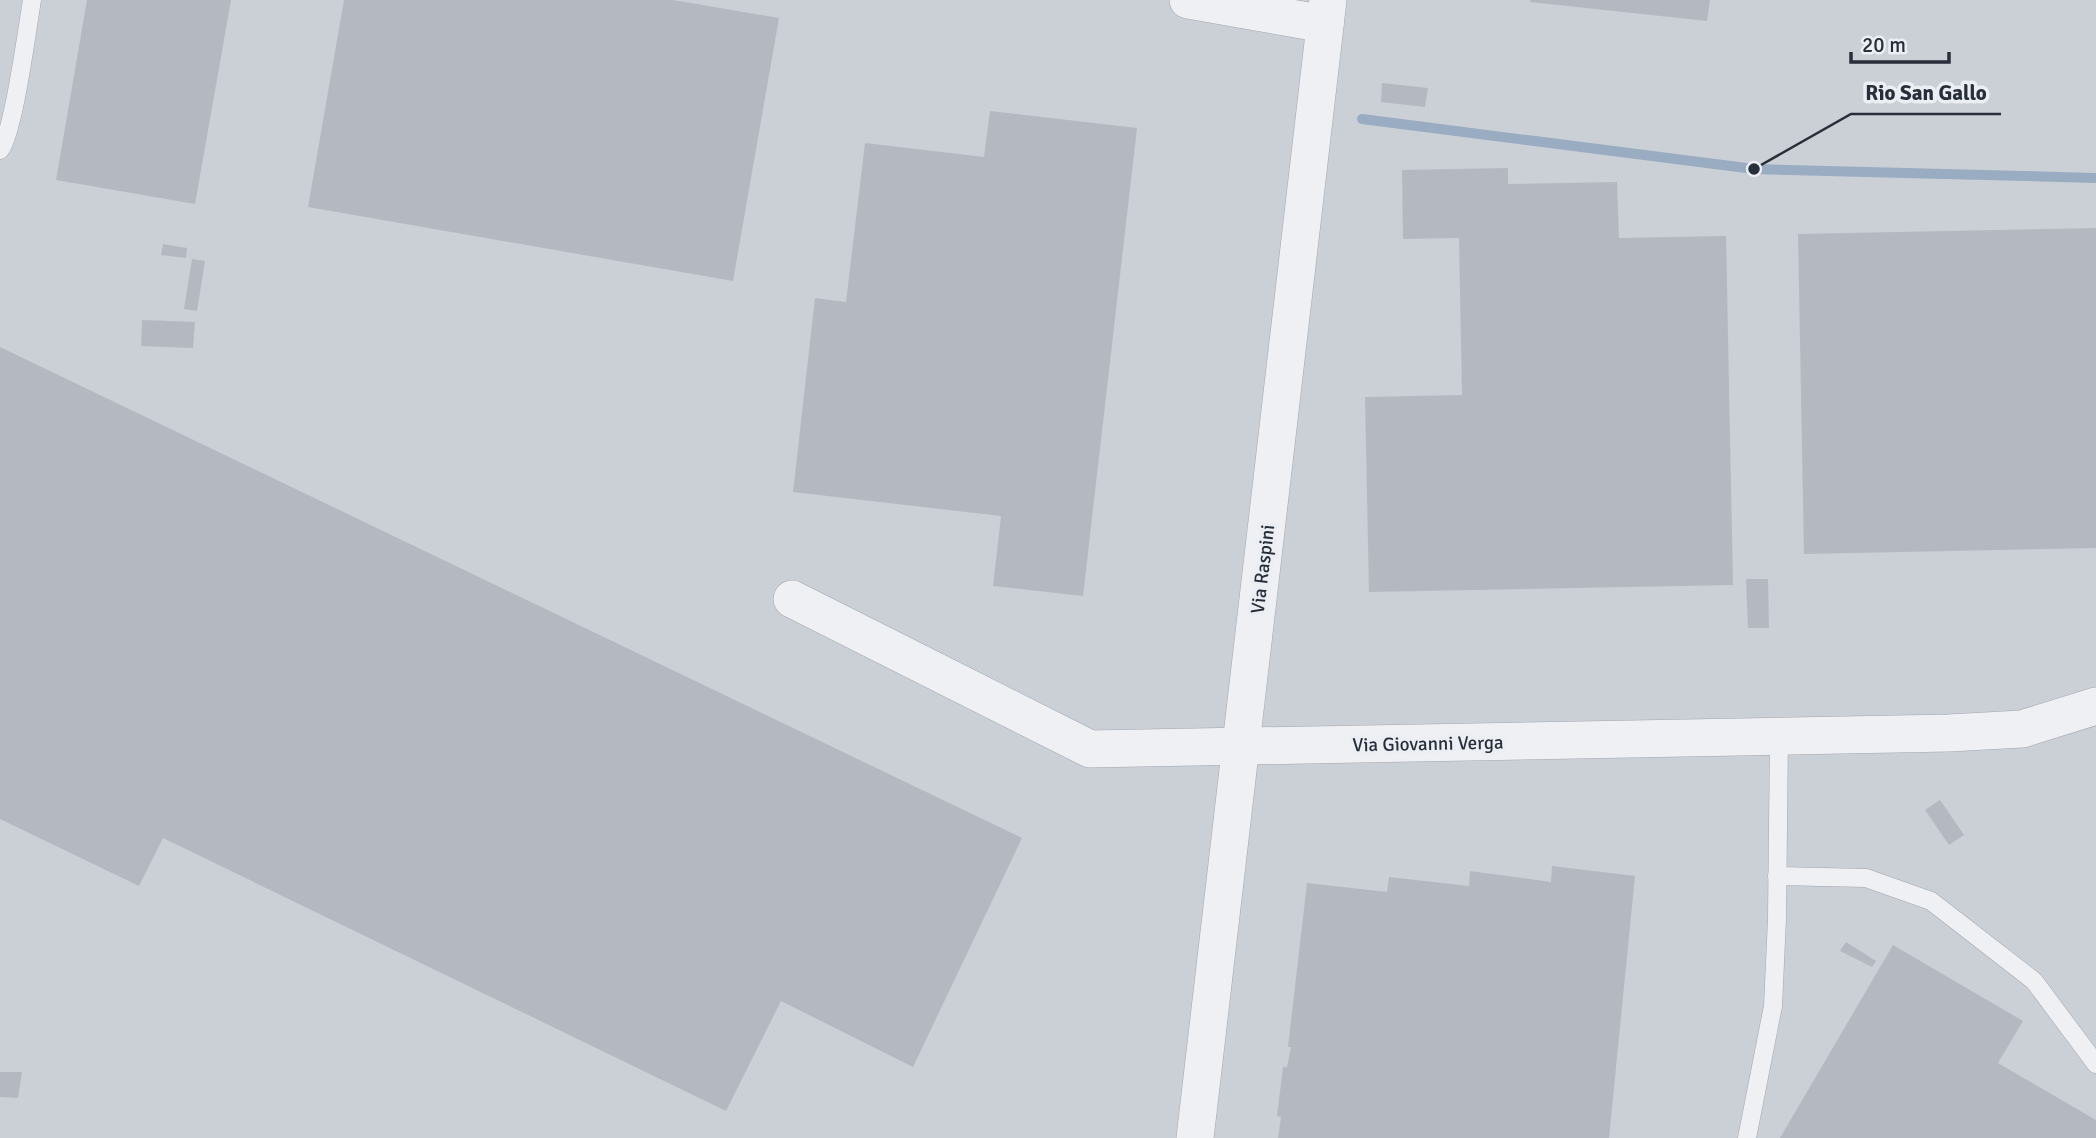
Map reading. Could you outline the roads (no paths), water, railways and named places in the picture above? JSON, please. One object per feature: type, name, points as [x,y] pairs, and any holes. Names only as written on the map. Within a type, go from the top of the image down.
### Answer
[{"type":"street","points":[[1188,0],[1327,12]]},
{"type":"street","name":"Via Raspini","points":[[1195,1138],[1327,12]]},
{"type":"street","name":"Via Giovanni Verga","points":[[793,599],[1090,749],[1948,733],[2022,729],[2096,706]]},
{"type":"lane","points":[[0,150],[5,144],[10,122],[32,0]]},
{"type":"lane","points":[[1748,1138],[1773,1006],[1779,736]]},
{"type":"lane","points":[[1777,876],[1866,878],[1931,901],[2034,981],[2096,1064]]},
{"type":"waterway","points":[[1362,119],[1754,169],[2096,178]]},
{"type":"place","name":"Rio San Gallo","points":[[1754,169]]}]
